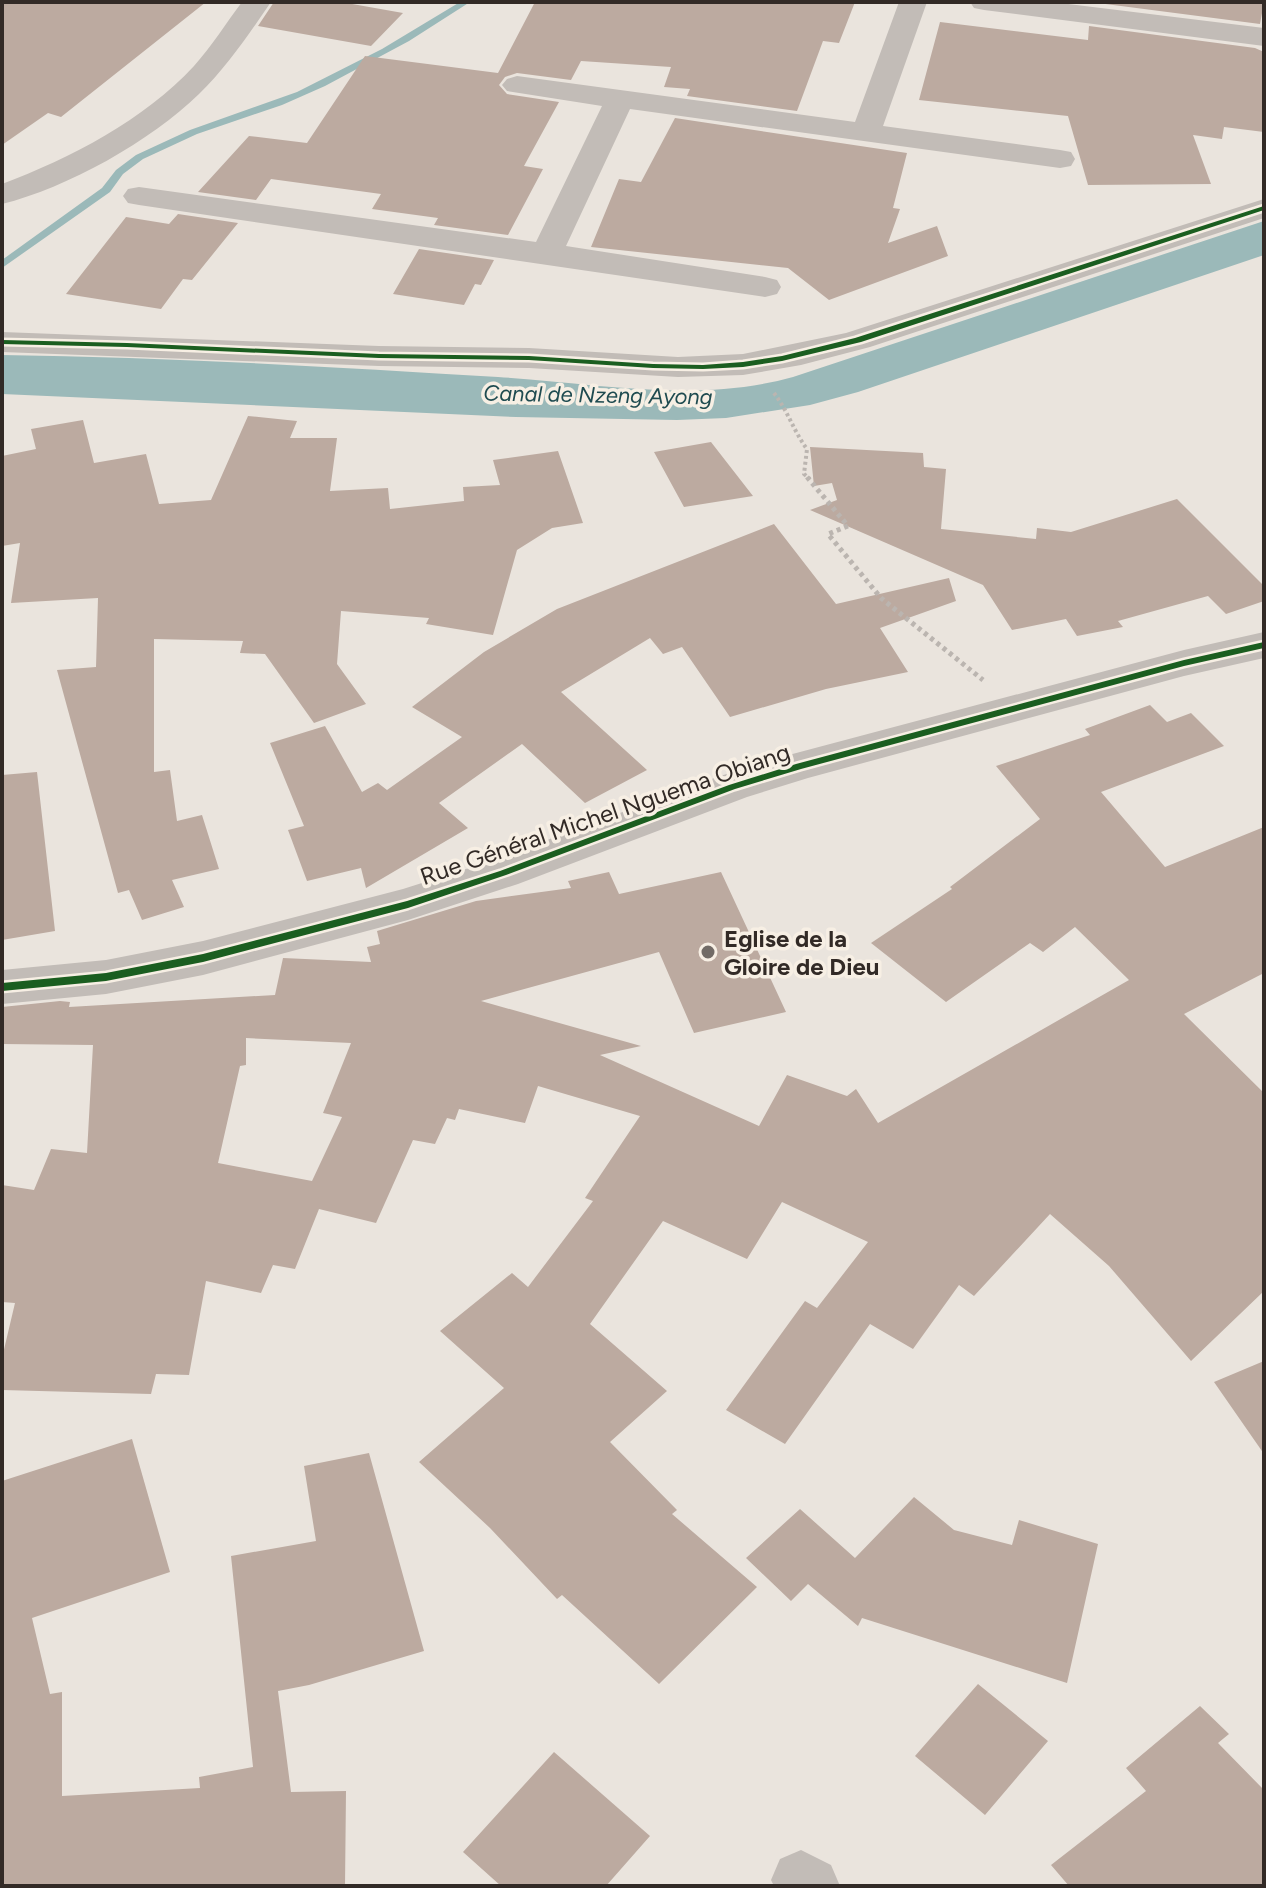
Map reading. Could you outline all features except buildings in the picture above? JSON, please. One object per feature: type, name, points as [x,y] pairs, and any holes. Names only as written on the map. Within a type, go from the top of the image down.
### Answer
[{"type":"street","points":[[2,195],[29,185],[112,142],[172,101],[203,73],[257,2]]},
{"type":"street","points":[[866,132],[913,2]]},
{"type":"street","points":[[984,2],[1264,37]]},
{"type":"street","points":[[517,85],[1060,159]]},
{"type":"street","points":[[547,253],[620,100]]},
{"type":"street","points":[[139,196],[765,287]]},
{"type":"street","points":[[2,342],[407,358],[504,358],[680,367],[732,365],[813,352],[858,340],[1264,208]]},
{"type":"street","name":"Rue Général Michel Nguema Obiang","points":[[2,987],[106,977],[203,958],[408,904],[591,842],[732,787],[1013,708],[1264,645]]},
{"type":"path","points":[[785,410],[793,419],[793,429],[807,449],[804,474],[817,485],[848,526],[828,534],[881,598],[957,657],[1013,708]]},
{"type":"water","name":"Canal de Nzeng Ayong","points":[[1264,221],[1264,255],[858,392],[810,405],[726,418],[516,417],[2,394],[2,355],[312,366],[646,389],[720,389],[756,385],[793,377]]},
{"type":"waterway","points":[[2,265],[106,190],[119,172],[139,157],[193,132],[300,94],[385,51],[466,2]]},
{"type":"cycle path","points":[[2,342],[441,358],[529,358],[678,367],[762,362],[858,340],[1264,208]]},
{"type":"cycle path","points":[[2,987],[106,977],[203,958],[408,904],[503,873],[732,787],[799,766],[1184,663],[1264,645]]},
{"type":"place","name":"Eglise de la Gloire de Dieu","points":[[708,952]]}]
